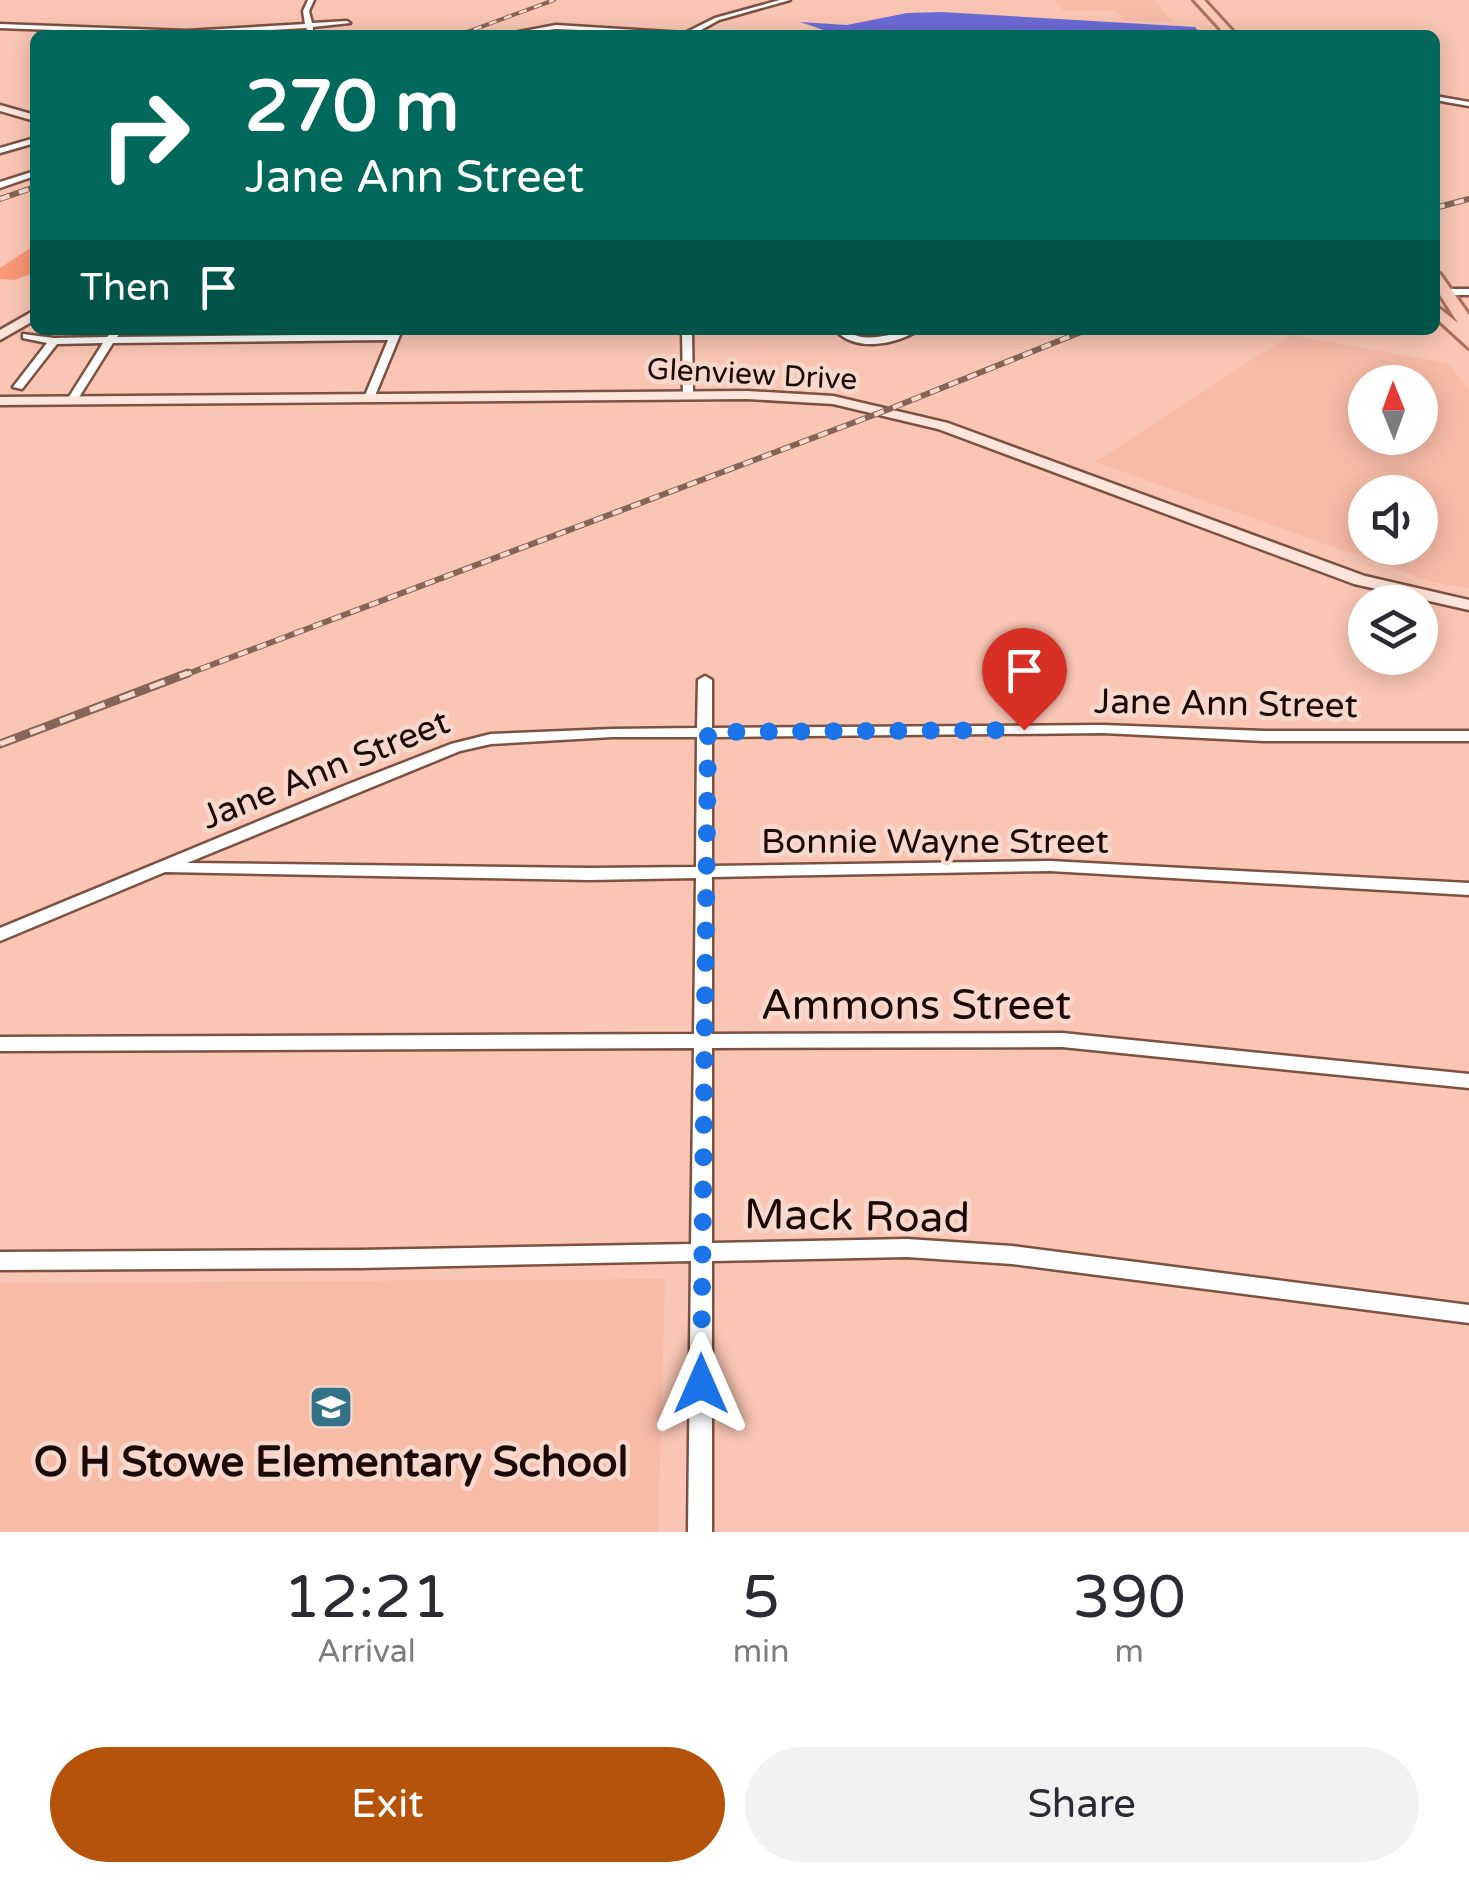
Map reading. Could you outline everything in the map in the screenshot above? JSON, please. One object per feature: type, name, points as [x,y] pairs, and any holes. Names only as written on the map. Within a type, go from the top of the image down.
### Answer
[{"type":"main road","points":[[1199,0],[1226,30]]},
{"type":"main road","points":[[1187,8],[1210,12]]},
{"type":"main road","points":[[0,108],[30,117]]},
{"type":"main road","points":[[1441,292],[1468,326],[1468,342]]},
{"type":"main road","points":[[1440,314],[1468,342]]},
{"type":"main road","points":[[0,336],[30,317]]},
{"type":"main road","name":"Glenview Drive","points":[[0,401],[788,396],[887,410],[944,426],[1360,580],[1469,605]]},
{"type":"street","points":[[309,30],[306,11],[311,0]]},
{"type":"street","points":[[696,30],[717,19],[787,0]]},
{"type":"street","points":[[240,30],[347,23]]},
{"type":"street","points":[[0,26],[86,30]]},
{"type":"street","points":[[530,30],[566,30]]},
{"type":"street","points":[[1440,99],[1469,104]]},
{"type":"street","points":[[0,151],[30,142]]},
{"type":"street","points":[[0,185],[30,175]]},
{"type":"street","points":[[1441,292],[1469,292]]},
{"type":"street","points":[[27,336],[54,341],[114,335]]},
{"type":"street","points":[[72,400],[114,335]]},
{"type":"street","points":[[369,398],[394,335]]},
{"type":"street","points":[[686,335],[688,395]]},
{"type":"street","points":[[844,335],[867,342],[894,335]]},
{"type":"street","points":[[18,387],[54,341]]},
{"type":"street","points":[[700,1532],[708,732],[705,680]]},
{"type":"street","name":"Jane Ann Street","points":[[0,934],[470,742],[523,736],[708,732],[1104,729],[1264,736],[1469,736]]},
{"type":"street","name":"Bonnie Wayne Street","points":[[161,868],[705,873],[1050,866],[1469,889]]},
{"type":"street","name":"Ammons Street","points":[[0,1044],[1062,1040],[1469,1081]]},
{"type":"street","name":"Mack Road","points":[[0,1261],[342,1260],[907,1248],[1012,1256],[1469,1314]]},
{"type":"shaded area","points":[[1055,0],[1154,0],[1173,22],[1124,21],[1116,11],[1063,11]]},
{"type":"shaded area","points":[[942,12],[1198,30],[823,30],[800,22],[847,25],[907,13]]},
{"type":"shaded area","points":[[1290,335],[1448,363],[1469,390],[1469,588],[1432,582],[1384,565],[1438,565],[1438,475],[1348,475],[1348,552],[1095,462]]},
{"type":"shaded area","name":"O H Stowe Elementary School","points":[[665,1279],[658,1532],[0,1532],[0,1283]]},
{"type":"building","points":[[30,248],[30,274],[15,280],[0,279],[0,268]]},
{"type":"railway","points":[[473,30],[554,0]]},
{"type":"railway","points":[[0,199],[30,189]]},
{"type":"railway","points":[[1440,207],[1469,199]]},
{"type":"railway","points":[[182,676],[887,410],[1074,335]]},
{"type":"railway","points":[[0,744],[188,673]]},
{"type":"place","name":"O H Stowe Elementary School","points":[[331,1407]]},
{"type":"route","points":[[701,1384],[708,732],[1024,730]]}]
